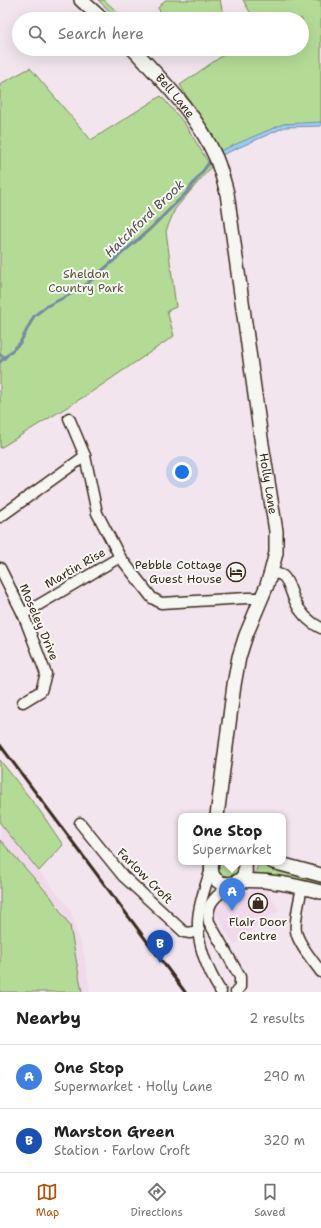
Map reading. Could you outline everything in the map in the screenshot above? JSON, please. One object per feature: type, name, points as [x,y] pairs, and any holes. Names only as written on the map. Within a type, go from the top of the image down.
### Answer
[{"type":"street","points":[[80,0],[94,12]]},
{"type":"street","name":"Bell Lane","points":[[139,56],[180,101],[216,158]]},
{"type":"street","name":"Holly Lane","points":[[216,158],[228,194],[260,431],[276,531],[276,553],[271,572],[246,635],[239,657],[234,685],[219,813]]},
{"type":"street","points":[[69,418],[85,456],[97,513],[120,557],[152,598],[161,603],[261,598]]},
{"type":"street","points":[[0,517],[85,456]]},
{"type":"street","name":"Martin Rise","points":[[23,614],[120,557]]},
{"type":"street","name":"Moseley Drive","points":[[0,568],[23,614],[46,674],[41,691],[22,702]]},
{"type":"street","points":[[271,572],[282,576],[287,582],[295,601],[312,624],[321,628]]},
{"type":"street","name":"Farlow Croft","points":[[80,823],[123,876],[184,932],[190,933],[199,930]]},
{"type":"street","points":[[236,992],[240,987],[240,976],[209,922],[208,914],[210,905],[217,894],[236,882],[245,871],[244,865]]},
{"type":"street","points":[[284,865],[321,875]]},
{"type":"street","points":[[211,866],[198,920],[204,958],[221,992]]},
{"type":"street","points":[[211,866],[214,878],[223,884],[254,880],[281,883],[321,892]]},
{"type":"street","points":[[302,887],[296,931],[300,942],[321,972]]},
{"type":"shaded area","points":[[0,823],[70,909],[84,954],[90,992],[0,992]]},
{"type":"shaded area","points":[[254,889],[267,890],[279,911],[259,923],[234,945],[215,911],[230,898]]},
{"type":"green space","points":[[98,0],[104,0],[117,12],[111,12]]},
{"type":"green space","points":[[165,0],[220,0],[223,12],[161,12],[158,8]]},
{"type":"green space","points":[[243,0],[321,0],[321,126],[318,124],[285,124],[221,152],[180,85],[222,56],[309,56],[309,12],[250,12]]},
{"type":"green space","name":"Sheldon Country Park","points":[[30,68],[91,140],[161,96],[185,124],[211,167],[175,209],[166,231],[176,307],[167,311],[174,336],[90,393],[0,448],[0,84]]},
{"type":"green space","points":[[0,760],[40,811],[63,845],[39,871],[0,823]]},
{"type":"green space","points":[[0,840],[51,897],[70,926],[82,992],[0,992]]},
{"type":"green space","points":[[219,865],[239,865],[240,870],[232,879],[221,877],[218,870]]},
{"type":"green space","points":[[258,865],[262,865],[321,880],[321,888],[269,874],[255,874]]},
{"type":"water","points":[[321,122],[321,126],[285,127],[222,155],[220,151],[283,124]]},
{"type":"waterway","name":"Hatchford Brook","points":[[0,362],[20,343],[34,316],[47,306],[81,289],[150,229],[187,192],[212,159]]},
{"type":"waterway","name":"Hatchford Brook","points":[[0,354],[5,358]]},
{"type":"railway","points":[[0,745],[185,992]]},
{"type":"place","name":"Pebble Cottage Guest House","points":[[236,572]]},
{"type":"place","name":"Flair Door Centre","points":[[258,903]]},
{"type":"place","name":"One Stop","points":[[232,911]]},
{"type":"place","name":"Marston Green","points":[[160,963]]}]
